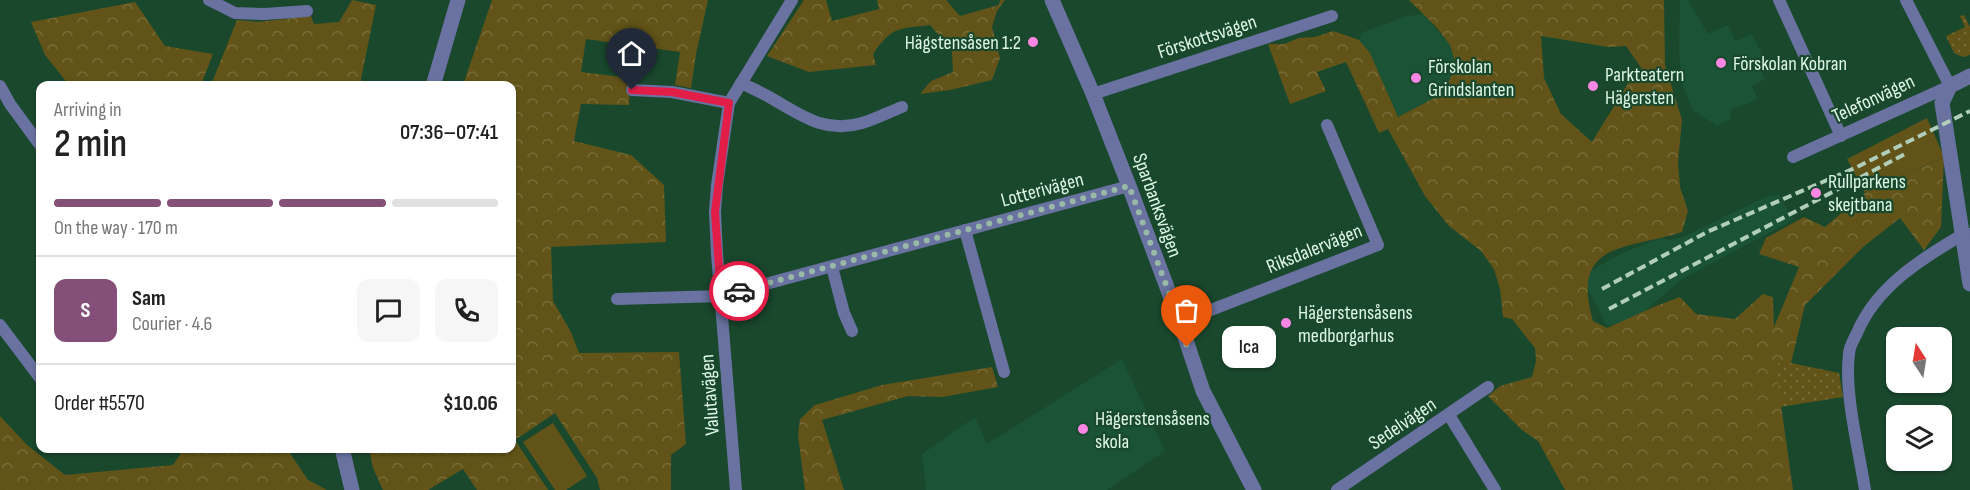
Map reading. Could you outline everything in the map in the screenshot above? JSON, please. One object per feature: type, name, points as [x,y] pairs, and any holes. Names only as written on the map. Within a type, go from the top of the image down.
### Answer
[{"type":"street","points":[[209,0],[235,13],[265,14],[307,11]]},
{"type":"street","points":[[434,81],[458,0]]},
{"type":"street","name":"Valutavägen","points":[[736,490],[715,212],[729,103],[792,0]]},
{"type":"street","name":"Sparbanksvägen","points":[[1052,0],[1093,94],[1129,186],[1203,391],[1254,490]]},
{"type":"street","points":[[1779,0],[1841,136]]},
{"type":"street","points":[[1906,0],[1950,86],[1942,103],[1966,235],[1970,284]]},
{"type":"street","name":"Förskottsvägen","points":[[1093,94],[1332,16]]},
{"type":"street","name":"Telefonvägen","points":[[1793,157],[1970,76]]},
{"type":"street","points":[[741,83],[801,117],[823,124],[843,126],[861,123],[902,107]]},
{"type":"street","points":[[0,86],[36,140]]},
{"type":"street","points":[[632,90],[672,92],[729,103]]},
{"type":"street","name":"Riksdalervägen","points":[[1180,322],[1378,245],[1327,124]]},
{"type":"street","name":"Lotterivägen","points":[[721,296],[1129,186]]},
{"type":"street","points":[[965,230],[1004,372]]},
{"type":"street","points":[[1865,490],[1848,381],[1849,351],[1860,324],[1882,294],[1911,267],[1966,235]]},
{"type":"street","points":[[832,267],[844,313],[852,332]]},
{"type":"street","points":[[617,299],[721,296]]},
{"type":"street","points":[[0,325],[36,373]]},
{"type":"street","name":"Sedelvägen","points":[[1337,490],[1488,387]]},
{"type":"street","points":[[1449,415],[1495,490]]},
{"type":"street","points":[[343,453],[352,490]]},
{"type":"shaded area","name":"Förskolan Kobran","points":[[1680,0],[1688,0],[1708,34],[1728,25],[1735,41],[1752,34],[1765,61],[1759,64],[1765,79],[1752,86],[1758,99],[1731,110],[1730,119],[1717,126],[1693,110],[1682,84],[1679,53]]},
{"type":"shaded area","name":"Förskolan Grindslanten","points":[[1423,14],[1450,45],[1456,64],[1444,93],[1398,117],[1370,53],[1359,40],[1361,33],[1407,16]]},
{"type":"shaded area","points":[[1779,195],[1793,219],[1684,278],[1636,318],[1607,326],[1584,282],[1585,274],[1622,253],[1661,238],[1669,240],[1683,237],[1769,196]]},
{"type":"shaded area","name":"Hägerstensåsens skola","points":[[1122,359],[1165,451],[1107,490],[926,490],[922,454],[975,417],[987,444]]},
{"type":"green space","points":[[352,0],[376,5],[361,81],[213,81],[237,20],[258,22],[311,16],[314,24],[339,22]]},
{"type":"green space","points":[[492,0],[708,0],[691,88],[675,85],[680,52],[586,39],[581,72],[630,78],[629,105],[581,104],[574,141],[631,155],[664,185],[666,242],[551,247],[553,301],[571,332],[579,353],[679,352],[686,444],[671,455],[671,490],[600,490],[597,478],[555,413],[516,439],[516,81],[464,81]]},
{"type":"green space","points":[[804,0],[826,0],[832,21],[879,9],[877,0],[946,0],[960,16],[999,5],[1000,0],[1005,0],[997,11],[992,27],[1000,58],[992,80],[920,94],[931,81],[953,72],[952,51],[930,25],[903,29],[891,34],[873,54],[876,65],[809,72],[767,56]]},
{"type":"green space","points":[[1409,0],[1664,0],[1665,65],[1682,120],[1678,162],[1680,187],[1688,211],[1682,232],[1623,247],[1608,253],[1596,262],[1589,276],[1588,295],[1593,321],[1607,328],[1680,297],[1696,314],[1735,319],[1763,294],[1773,297],[1774,327],[1799,267],[1759,254],[1766,238],[1804,217],[1825,227],[1865,193],[1944,157],[1941,227],[1924,250],[1900,218],[1863,247],[1805,305],[1791,363],[1775,363],[1793,490],[1565,490],[1538,441],[1522,430],[1488,396],[1500,386],[1532,377],[1536,361],[1535,348],[1512,319],[1503,317],[1500,289],[1494,269],[1481,251],[1449,226],[1425,196],[1388,129],[1379,133],[1346,62],[1317,72],[1326,91],[1290,104],[1268,44],[1284,44],[1299,38],[1315,37],[1333,31],[1359,40],[1370,53],[1398,117],[1444,93],[1456,64],[1450,45],[1437,28]],"holes":[[[1541,36],[1608,47],[1626,46],[1642,69],[1627,85],[1592,142],[1561,114],[1544,78]]]},
{"type":"green space","points":[[135,2],[165,46],[213,54],[203,81],[66,81],[45,55],[31,22]]},
{"type":"green space","points":[[1964,15],[1970,27],[1970,55],[1963,57],[1954,53],[1946,36],[1965,27],[1960,16]]},
{"type":"green space","points":[[1927,118],[1944,157],[1865,193],[1847,159]]},
{"type":"green space","points":[[1775,363],[1791,363],[1839,373],[1843,397],[1780,407]]},
{"type":"green space","points":[[992,367],[998,387],[942,397],[908,396],[822,420],[844,490],[805,490],[798,435],[800,419],[815,405],[882,385]]},
{"type":"green space","points":[[0,416],[27,445],[65,475],[173,465],[181,453],[290,453],[308,480],[327,490],[0,490]]},
{"type":"green space","points":[[553,423],[587,476],[566,490],[555,490],[523,442]]},
{"type":"green space","points":[[516,442],[548,490],[477,490],[463,469],[428,490],[383,490],[373,468],[370,453],[516,453]]},
{"type":"railway","points":[[1602,289],[1707,232],[1855,168],[1970,111]]},
{"type":"railway","points":[[1609,309],[1907,153]]},
{"type":"way so far","points":[[739,291],[1129,186],[1180,322],[1187,347]]},
{"type":"place","name":"Hägstensåsen 1:2","points":[[1033,42]]},
{"type":"place","name":"Förskolan Kobran","points":[[1721,63]]},
{"type":"place","name":"Förskolan Grindslanten","points":[[1416,78]]},
{"type":"place","name":"Parkteatern Hägersten","points":[[1593,86]]},
{"type":"place","name":"Rullparkens skejtbana","points":[[1816,193]]},
{"type":"place","name":"Hägerstensåsens medborgarhus","points":[[1286,323]]},
{"type":"place","name":"Ica","points":[[1187,347]]},
{"type":"place","name":"Hägerstensåsens skola","points":[[1083,429]]},
{"type":"route","points":[[632,90],[672,92],[729,103],[717,185],[715,212],[717,254],[721,296],[739,291]]}]
